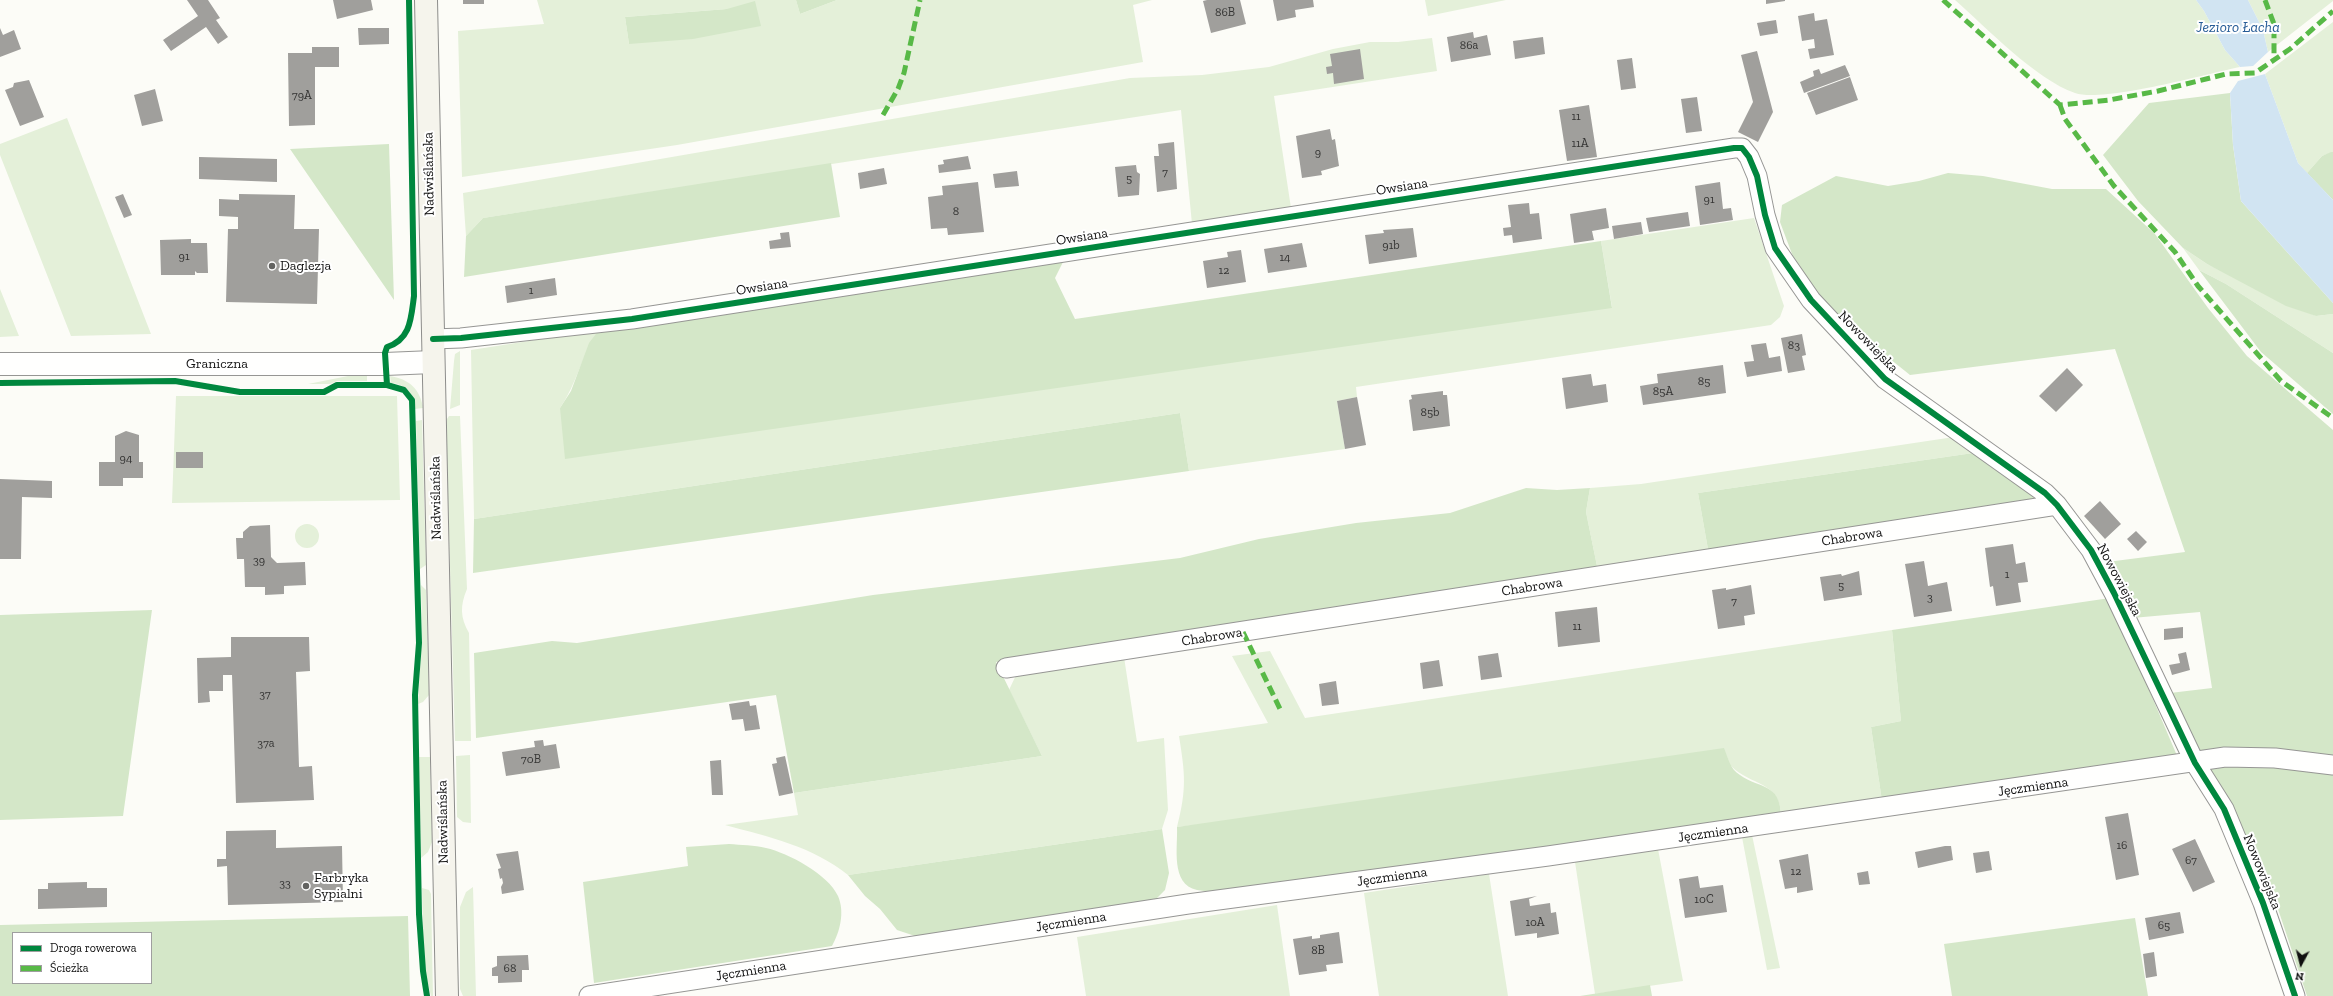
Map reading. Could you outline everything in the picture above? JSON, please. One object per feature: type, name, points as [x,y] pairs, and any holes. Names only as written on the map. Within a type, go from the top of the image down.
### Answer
[{"type":"main road","name":"Nadwiślańska","points":[[426,0],[447,996]]},
{"type":"street","name":"Owsiana","points":[[433,339],[461,338],[632,319],[1734,148]]},
{"type":"street","name":"Nowowiejska","points":[[1734,148],[1742,148],[1750,157],[1757,176],[1775,248],[1811,300],[1885,379],[2045,493],[2057,505],[2091,550],[2114,593],[2195,763],[2224,809],[2263,903],[2289,995]]},
{"type":"street","name":"Graniczna","points":[[0,364],[386,364],[433,362]]},
{"type":"street","name":"Chabrowa","points":[[1006,668],[2057,505]]},
{"type":"street","name":"Jęczmienna","points":[[589,996],[1188,904],[1548,856],[2195,763],[2225,757],[2275,758],[2333,765]]},
{"type":"green space","points":[[537,0],[796,0],[800,14],[837,0],[1152,0],[1133,5],[1143,62],[677,145],[462,177],[458,31],[544,24]],"holes":[[[727,9],[629,44],[625,17]]]},
{"type":"green space","points":[[796,0],[837,0],[800,14]]},
{"type":"green space","points":[[1425,0],[1506,0],[1428,16]]},
{"type":"green space","points":[[1955,0],[2196,0],[2204,11],[2225,50],[2240,67],[2131,91],[2089,95],[2075,93],[2060,86],[2028,65]]},
{"type":"green space","points":[[2248,0],[2333,1],[2268,52],[2263,30]]},
{"type":"green space","points":[[755,1],[761,26],[693,39],[629,44],[625,17],[727,9]]},
{"type":"green space","points":[[2333,22],[2333,152],[2322,156],[2307,173],[2298,163],[2265,74]]},
{"type":"green space","points":[[1432,38],[1437,71],[1274,96],[1291,208],[1192,224],[1181,110],[483,218],[466,236],[463,193],[1130,78],[1202,75],[1269,67],[1333,49],[1370,42],[1398,42]]},
{"type":"green space","points":[[2230,93],[2233,145],[2241,201],[2333,303],[2333,314],[2316,316],[2286,306],[2207,264],[2183,248],[2138,201],[2103,155],[2149,103]]},
{"type":"green space","points":[[67,118],[151,334],[71,336],[0,155],[0,144]]},
{"type":"green space","points":[[389,144],[394,300],[290,149]]},
{"type":"green space","points":[[2333,152],[2333,200],[2307,173],[2322,156]]},
{"type":"green space","points":[[831,163],[840,217],[464,277],[466,236],[483,218]]},
{"type":"green space","points":[[1948,173],[1983,176],[2052,189],[2106,189],[2155,234],[2208,308],[2247,356],[2333,430],[2333,759],[2198,752],[2170,693],[2212,688],[2200,612],[2132,618],[2107,562],[2185,552],[2115,349],[1910,375],[1819,302],[1792,254],[1780,222],[1782,205],[1836,176],[1888,186],[1919,181]]},
{"type":"green space","points":[[1754,218],[1784,306],[1780,317],[1771,325],[1356,387],[1357,397],[1337,401],[1345,449],[1189,471],[1180,413],[474,519],[471,350],[599,330],[588,349],[571,389],[560,408],[1612,307],[1601,241]]},
{"type":"green space","points":[[1601,241],[1612,308],[565,459],[560,408],[571,391],[589,343],[599,330],[1065,258],[1055,278],[1075,319]]},
{"type":"green space","points":[[2183,248],[2207,264],[2316,316],[2333,314],[2333,353],[2226,284],[2199,270]]},
{"type":"green space","points":[[2199,270],[2226,284],[2333,353],[2333,414],[2261,352]]},
{"type":"green space","points":[[0,289],[19,336],[0,337]]},
{"type":"green space","points":[[460,351],[460,405],[450,409],[455,354]]},
{"type":"green space","points":[[367,375],[367,381],[337,381],[330,384],[308,384],[348,376]]},
{"type":"green space","points":[[390,376],[397,377],[408,382],[419,395],[423,408],[415,409],[411,394],[401,385],[391,383]]},
{"type":"green space","points":[[176,396],[397,396],[400,500],[172,503]]},
{"type":"green space","points":[[1180,413],[1189,471],[473,573],[474,519]]},
{"type":"green space","points":[[449,416],[460,416],[467,589],[463,601],[462,611],[464,622],[469,633],[471,741],[455,741],[446,426]]},
{"type":"green space","points":[[422,420],[426,565],[420,569],[416,421]]},
{"type":"green space","points":[[1954,437],[1980,452],[1698,493],[1709,555],[1598,571],[1586,512],[1590,488],[1641,484]]},
{"type":"green space","points":[[1980,452],[2046,502],[1709,555],[1698,493]]},
{"type":"green space","points":[[1526,488],[1557,490],[1590,488],[1586,512],[1598,571],[996,662],[1042,756],[794,793],[776,695],[476,738],[474,653],[552,641],[577,643],[873,595],[1180,558],[1259,539],[1356,523],[1450,513]]},
{"type":"green space","points":[[307,524],[316,527],[319,536],[316,545],[307,548],[298,545],[295,536],[298,527]]},
{"type":"green space","points":[[421,585],[426,590],[429,695],[423,702],[418,704],[422,633]]},
{"type":"green space","points":[[2110,598],[2178,758],[1882,801],[1871,727],[1901,721],[1892,630]]},
{"type":"green space","points":[[152,610],[123,816],[0,820],[0,615]]},
{"type":"green space","points":[[1892,630],[1901,721],[1871,727],[1882,801],[1781,815],[1776,796],[1770,790],[1731,766],[1177,827],[1184,791],[1184,771],[1179,736],[1268,723],[1232,656],[1270,651],[1305,718]]},
{"type":"green space","points":[[1124,657],[1137,742],[1164,738],[1168,810],[1162,829],[848,875],[834,865],[805,850],[774,838],[725,825],[798,815],[794,793],[1042,756],[1009,690],[1017,673]]},
{"type":"green space","points":[[1724,748],[1730,763],[1737,773],[1768,788],[1773,792],[1780,805],[1781,815],[1226,891],[1197,890],[1188,886],[1179,873],[1177,864],[1177,827]]},
{"type":"green space","points":[[470,755],[471,823],[463,822],[457,817],[456,756]]},
{"type":"green space","points":[[419,757],[430,757],[432,842],[428,852],[421,858]]},
{"type":"green space","points":[[2244,761],[2333,772],[2333,996],[2307,996],[2278,909],[2209,768]]},
{"type":"green space","points":[[1162,829],[1169,873],[1165,890],[1156,899],[1006,928],[915,936],[897,930],[880,909],[865,896],[848,875]]},
{"type":"green space","points":[[1752,835],[1780,968],[1767,970],[1742,837]]},
{"type":"green space","points":[[729,844],[757,846],[775,851],[796,860],[817,872],[826,880],[838,896],[841,909],[841,922],[832,946],[594,983],[583,882],[688,866],[686,847]]},
{"type":"green space","points":[[1658,849],[1683,981],[1595,994],[1575,862]]},
{"type":"green space","points":[[1489,874],[1508,996],[1379,996],[1364,893]]},
{"type":"green space","points":[[473,887],[476,996],[463,996],[460,989],[460,907],[466,892]]},
{"type":"green space","points":[[422,888],[429,890],[431,894],[433,996],[431,996],[426,976],[423,941]]},
{"type":"green space","points":[[1277,905],[1290,996],[1086,996],[1077,937]]},
{"type":"green space","points":[[408,916],[410,996],[0,996],[0,925]]},
{"type":"green space","points":[[2135,918],[2148,996],[1952,996],[1944,944]]},
{"type":"green space","points":[[1650,985],[1652,996],[1580,996]]},
{"type":"water","name":"Jezioro Łacha","points":[[2196,0],[2248,0],[2263,30],[2268,52],[2253,66],[2240,67],[2225,50],[2204,11]]},
{"type":"water","points":[[2265,74],[2298,163],[2333,200],[2333,303],[2241,201],[2233,145],[2230,93],[2238,81]]},
{"type":"building","points":[[187,0],[208,0],[220,18],[216,20],[228,37],[218,44],[206,27],[171,51],[163,40],[198,16]]},
{"type":"building","points":[[333,0],[371,0],[373,10],[337,19]]},
{"type":"building","points":[[463,0],[484,0],[484,4],[463,4]]},
{"type":"building","points":[[1240,0],[1246,24],[1211,33],[1203,1]]},
{"type":"building","points":[[1273,0],[1313,0],[1314,7],[1295,10],[1296,17],[1277,21]]},
{"type":"building","points":[[1766,0],[1785,0],[1785,1],[1766,4]]},
{"type":"building","points":[[1814,13],[1815,21],[1827,19],[1834,55],[1810,59],[1808,49],[1815,48],[1814,39],[1802,41],[1798,16]]},
{"type":"building","points":[[1776,20],[1778,33],[1760,36],[1757,23]]},
{"type":"building","points":[[0,28],[3,35],[14,30],[21,49],[0,57]]},
{"type":"building","points":[[358,28],[389,28],[389,44],[359,45]]},
{"type":"building","points":[[1473,32],[1474,38],[1487,35],[1491,55],[1451,62],[1447,37]]},
{"type":"building","points":[[1543,37],[1545,54],[1515,59],[1513,41]]},
{"type":"building","points":[[312,47],[339,47],[339,67],[315,67],[315,125],[289,126],[288,53],[312,53]]},
{"type":"building","points":[[1360,49],[1364,79],[1334,84],[1333,73],[1327,74],[1326,67],[1332,66],[1330,54]]},
{"type":"building","points":[[1757,51],[1773,112],[1758,142],[1738,132],[1753,102],[1741,55]]},
{"type":"building","points":[[1632,58],[1636,88],[1621,90],[1617,60]]},
{"type":"building","points":[[1845,65],[1850,76],[1804,93],[1800,82],[1814,76],[1813,71],[1819,69],[1821,74]]},
{"type":"building","points":[[1850,77],[1858,100],[1816,115],[1807,93]]},
{"type":"building","points":[[29,80],[44,117],[20,126],[5,90],[13,87],[14,83]]},
{"type":"building","points":[[155,89],[163,121],[142,126],[134,95]]},
{"type":"building","points":[[1697,97],[1702,131],[1686,133],[1681,99]]},
{"type":"building","points":[[1589,105],[1597,157],[1567,161],[1559,110]]},
{"type":"building","points":[[1330,129],[1332,140],[1335,139],[1339,166],[1321,171],[1322,175],[1302,178],[1296,136]]},
{"type":"building","points":[[1174,142],[1177,189],[1157,192],[1154,156],[1159,156],[1158,144]]},
{"type":"building","points":[[968,156],[971,169],[939,173],[938,165],[944,164],[943,160]]},
{"type":"building","points":[[199,157],[277,159],[277,182],[199,179]]},
{"type":"building","points":[[1136,165],[1137,172],[1140,174],[1139,195],[1118,197],[1115,167]]},
{"type":"building","points":[[884,168],[887,184],[860,189],[858,173]]},
{"type":"building","points":[[1017,171],[1019,186],[995,188],[993,174]]},
{"type":"building","points":[[978,182],[984,232],[948,235],[947,228],[931,229],[928,197],[943,195],[942,186]]},
{"type":"building","points":[[1720,182],[1723,209],[1731,208],[1733,220],[1700,225],[1695,186]]},
{"type":"building","points":[[123,194],[132,215],[124,218],[115,197]]},
{"type":"building","name":"Daglezja","points":[[239,194],[295,195],[294,229],[319,229],[317,304],[226,302],[228,229],[238,229],[238,217],[219,216],[219,199],[239,200]]},
{"type":"building","points":[[1529,203],[1530,214],[1539,213],[1542,239],[1513,243],[1512,235],[1504,236],[1503,228],[1511,227],[1508,205]]},
{"type":"building","points":[[1606,208],[1609,228],[1592,231],[1594,240],[1574,243],[1570,214]]},
{"type":"building","points":[[1688,212],[1690,226],[1649,232],[1646,218]]},
{"type":"building","points":[[1641,222],[1643,234],[1614,239],[1612,226]]},
{"type":"building","points":[[1413,228],[1417,257],[1369,264],[1365,235],[1384,233],[1383,230]]},
{"type":"building","points":[[789,232],[791,247],[770,249],[769,241],[781,239],[780,233]]},
{"type":"building","points":[[191,239],[191,243],[207,243],[208,273],[197,273],[195,271],[195,275],[161,275],[160,240]]},
{"type":"building","points":[[1302,243],[1307,267],[1268,273],[1264,249]]},
{"type":"building","points":[[1241,250],[1246,282],[1207,288],[1203,261],[1228,257],[1227,252]]},
{"type":"building","points":[[555,278],[557,295],[507,303],[505,286]]},
{"type":"building","points":[[1802,334],[1806,355],[1802,356],[1805,370],[1788,373],[1781,338]]},
{"type":"building","points":[[1766,343],[1769,358],[1780,356],[1782,371],[1747,377],[1744,362],[1754,361],[1751,345]]},
{"type":"building","points":[[1723,365],[1726,393],[1643,405],[1640,386],[1658,383],[1657,374]]},
{"type":"building","points":[[2067,368],[2083,385],[2056,412],[2039,396]]},
{"type":"building","points":[[1591,374],[1593,386],[1606,384],[1608,402],[1566,409],[1562,378]]},
{"type":"building","points":[[1443,391],[1443,395],[1447,395],[1450,426],[1413,431],[1409,400],[1412,399],[1411,395]]},
{"type":"building","points":[[1357,397],[1366,445],[1345,449],[1337,401]]},
{"type":"building","points":[[126,431],[139,435],[139,462],[143,462],[143,478],[123,478],[123,486],[99,486],[99,462],[115,462],[115,436]]},
{"type":"building","points":[[176,452],[203,452],[203,468],[176,468]]},
{"type":"building","points":[[0,479],[52,481],[52,498],[22,497],[21,559],[0,559]]},
{"type":"building","points":[[2100,501],[2121,524],[2105,539],[2084,516]]},
{"type":"building","points":[[270,525],[271,557],[277,563],[305,562],[306,585],[284,586],[284,594],[265,595],[265,587],[245,587],[244,559],[237,559],[236,538],[243,538],[243,532],[250,526]]},
{"type":"building","points":[[2136,531],[2147,542],[2138,551],[2127,539]]},
{"type":"building","points":[[2013,544],[2016,564],[2025,562],[2028,582],[2018,583],[2021,602],[1996,606],[1993,586],[1990,587],[1985,548]]},
{"type":"building","points":[[1924,561],[1928,586],[1947,582],[1952,611],[1914,617],[1905,564]]},
{"type":"building","points":[[1859,571],[1862,595],[1824,601],[1820,577],[1841,574],[1842,576]]},
{"type":"building","points":[[1751,585],[1755,614],[1744,616],[1745,625],[1718,629],[1712,590],[1726,588],[1726,590]]},
{"type":"building","points":[[1597,607],[1600,642],[1558,647],[1555,612]]},
{"type":"building","points":[[2183,627],[2183,638],[2164,640],[2164,629]]},
{"type":"building","points":[[231,637],[309,637],[310,671],[296,672],[299,767],[312,766],[314,800],[236,803],[232,675],[223,675],[223,691],[209,691],[210,702],[198,703],[197,658],[231,657]]},
{"type":"building","points":[[2186,652],[2190,670],[2172,675],[2169,665],[2180,663],[2178,654]]},
{"type":"building","points":[[1498,653],[1502,677],[1481,680],[1478,656]]},
{"type":"building","points":[[1439,660],[1443,686],[1423,689],[1420,663]]},
{"type":"building","points":[[1336,681],[1339,704],[1322,706],[1319,684]]},
{"type":"building","points":[[749,701],[750,706],[756,705],[760,729],[745,731],[743,719],[732,720],[729,704]]},
{"type":"building","points":[[543,740],[544,746],[556,744],[560,768],[506,776],[502,752],[535,747],[534,741]]},
{"type":"building","points":[[785,756],[793,793],[779,796],[772,764],[777,763],[776,758]]},
{"type":"building","points":[[721,760],[723,795],[712,795],[710,761]]},
{"type":"building","points":[[2128,813],[2139,875],[2116,880],[2105,817]]},
{"type":"building","points":[[276,830],[276,848],[342,846],[343,902],[228,905],[227,866],[217,867],[217,859],[226,859],[226,831]]},
{"type":"building","points":[[2195,839],[2215,882],[2193,892],[2172,849]]},
{"type":"building","points":[[1951,846],[1953,860],[1918,868],[1915,852]]},
{"type":"building","points":[[518,851],[524,890],[502,894],[501,887],[503,883],[502,878],[500,879],[498,869],[501,868],[496,854]]},
{"type":"building","points":[[1989,851],[1992,870],[1976,873],[1973,853]]},
{"type":"building","points":[[1808,854],[1813,890],[1797,893],[1797,887],[1785,889],[1779,860]]},
{"type":"building","points":[[1868,871],[1870,884],[1859,885],[1857,873]]},
{"type":"building","points":[[1698,876],[1700,888],[1723,885],[1727,912],[1685,918],[1679,879]]},
{"type":"building","points":[[87,882],[87,888],[107,888],[107,907],[38,909],[38,889],[48,889],[48,883]]},
{"type":"building","points":[[1537,896],[1529,899],[1530,906],[1550,903],[1551,913],[1556,912],[1559,934],[1537,938],[1537,933],[1515,936],[1510,901]]},
{"type":"building","points":[[2180,912],[2184,933],[2149,940],[2145,918]]},
{"type":"building","points":[[1339,932],[1343,963],[1326,965],[1327,971],[1299,975],[1293,939],[1312,936],[1312,939],[1320,938],[1320,935]]},
{"type":"building","points":[[2154,952],[2157,976],[2146,978],[2143,954]]},
{"type":"building","points":[[528,955],[529,970],[522,970],[522,982],[498,983],[498,976],[492,976],[492,968],[497,966],[497,956]]},
{"type":"marked path","points":[[883,115],[898,89],[904,73],[920,0]]},
{"type":"marked path","points":[[1943,0],[2060,105],[2109,100],[2158,91],[2226,74],[2255,73],[2290,49],[2333,11]]},
{"type":"marked path","points":[[2265,0],[2274,24],[2274,59]]},
{"type":"marked path","points":[[2060,105],[2065,119],[2114,186],[2175,252],[2198,286],[2281,381],[2333,418]]},
{"type":"marked path","points":[[1243,632],[1282,713]]},
{"type":"cycle path","points":[[409,0],[414,296],[410,320],[405,333],[401,339],[387,347],[385,353],[387,385],[404,390],[412,400],[419,643],[415,695],[419,914],[423,971],[427,996]]},
{"type":"cycle path","points":[[433,339],[461,338],[632,319],[1734,148],[1742,148],[1749,157],[1757,176],[1765,215],[1775,248],[1811,300],[1885,379],[2045,493],[2057,505],[2091,550],[2114,593],[2195,763],[2224,809],[2263,903],[2295,996]]},
{"type":"cycle path","points":[[0,383],[175,381],[240,392],[324,392],[337,385],[387,385]]},
{"type":"place","name":"Daglezja","points":[[272,266]]},
{"type":"place","name":"Farbryka Sypialni","points":[[306,886]]}]
